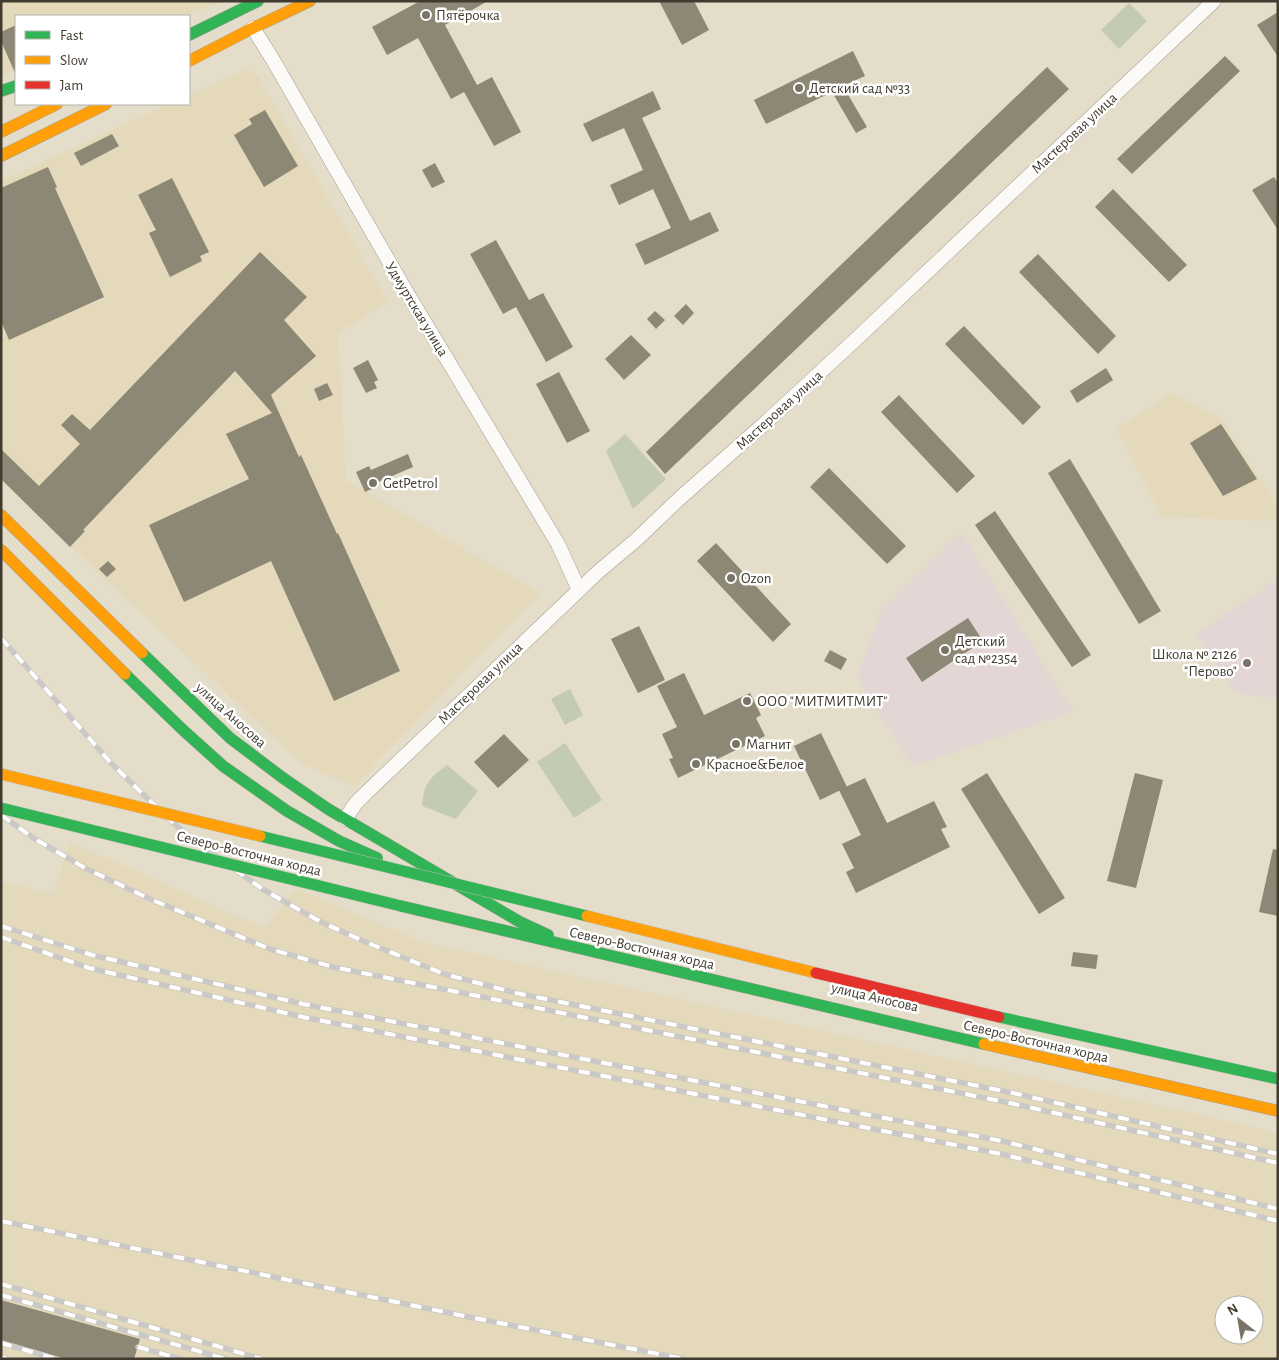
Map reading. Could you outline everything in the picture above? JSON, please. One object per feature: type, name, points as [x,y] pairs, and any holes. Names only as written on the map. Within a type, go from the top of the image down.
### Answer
[{"type":"main road","points":[[190,35],[258,1]]},
{"type":"main road","points":[[190,60],[310,1]]},
{"type":"main road","points":[[190,27],[238,10]]},
{"type":"main road","points":[[1,91],[15,86]]},
{"type":"main road","points":[[1,132],[55,105]]},
{"type":"main road","points":[[1,156],[104,105]]},
{"type":"main road","name":"улица Аносова","points":[[1,515],[230,738],[254,757],[305,794],[345,819],[520,922],[544,934],[568,942],[1278,1104]]},
{"type":"main road","name":"Северо-Восточная хорда","points":[[1,550],[138,687],[223,766],[286,811],[339,841],[411,873]]},
{"type":"main road","name":"Северо-Восточная хорда","points":[[1,774],[863,984],[1278,1080]]},
{"type":"main road","name":"Северо-Восточная хорда","points":[[1,808],[834,1009],[1278,1111]]},
{"type":"main road","name":"улица Аносова","points":[[475,895],[1278,1080]]},
{"type":"street","name":"Мастеровая улица","points":[[345,819],[366,793],[567,601],[853,342],[1214,1]]},
{"type":"street","name":"Удмуртская улица","points":[[254,28],[406,291],[558,544],[579,590]]},
{"type":"shaded area","points":[[1,1],[226,1],[183,15],[15,15],[15,71],[1,76]]},
{"type":"shaded area","points":[[246,69],[258,76],[388,302],[338,333],[346,480],[540,593],[353,787],[301,763],[1,481],[1,181],[167,105],[190,105],[190,95]]},
{"type":"shaded area","points":[[1171,393],[1221,418],[1278,506],[1278,521],[1162,517],[1117,429]]},
{"type":"shaded area","points":[[961,532],[1073,712],[912,766],[857,677],[882,610]]},
{"type":"shaded area","name":"Школа № 2126 \"Перово\"","points":[[1278,579],[1278,698],[1236,693],[1196,634]]},
{"type":"shaded area","points":[[70,842],[265,928],[295,888],[423,942],[1278,1133],[1278,1359],[1,1359],[1,882],[53,893]]},
{"type":"green space","points":[[1129,3],[1147,21],[1119,49],[1101,30]]},
{"type":"green space","points":[[625,434],[666,479],[633,509],[606,451]]},
{"type":"green space","points":[[570,689],[583,715],[565,725],[551,699]]},
{"type":"green space","points":[[565,743],[602,800],[574,818],[537,762]]},
{"type":"green space","points":[[447,765],[478,791],[456,819],[422,806],[428,782]]},
{"type":"building","points":[[420,1],[488,1],[445,25],[477,85],[492,77],[521,132],[494,146],[464,92],[451,99],[418,38],[387,55],[372,27]]},
{"type":"building","points":[[659,1],[694,1],[709,30],[682,45]]},
{"type":"building","points":[[1278,12],[1278,57],[1257,25]]},
{"type":"building","points":[[15,25],[15,73],[1,41],[1,32]]},
{"type":"building","points":[[853,51],[865,76],[843,86],[867,127],[856,133],[832,92],[766,124],[754,100]]},
{"type":"building","points":[[1225,56],[1240,71],[1132,174],[1117,159]]},
{"type":"building","points":[[1047,67],[1069,89],[665,474],[646,452]]},
{"type":"building","points":[[653,91],[661,109],[642,118],[690,221],[710,212],[719,231],[645,265],[635,244],[671,228],[653,189],[619,205],[610,185],[643,170],[624,128],[592,142],[583,124]]},
{"type":"building","points":[[265,110],[298,166],[264,187],[234,135],[252,124],[249,119]]},
{"type":"building","points":[[112,134],[119,146],[81,166],[74,153]]},
{"type":"building","points":[[435,163],[445,182],[432,188],[422,170]]},
{"type":"building","points":[[48,167],[57,187],[55,188],[104,297],[9,340],[1,321],[1,188]]},
{"type":"building","points":[[1274,177],[1278,183],[1278,230],[1252,190]]},
{"type":"building","points":[[172,178],[209,252],[200,256],[202,261],[170,277],[149,233],[156,230],[138,195]]},
{"type":"building","points":[[1113,189],[1187,265],[1169,282],[1095,207]]},
{"type":"building","points":[[496,240],[529,300],[543,293],[573,347],[546,362],[516,307],[503,314],[470,254]]},
{"type":"building","points":[[260,252],[307,297],[284,320],[316,356],[271,395],[299,457],[301,455],[338,533],[400,671],[334,701],[271,561],[184,602],[149,525],[249,479],[226,434],[272,413],[235,371],[83,530],[85,531],[70,547],[1,479],[1,449],[39,486],[80,444],[61,425],[72,414],[90,430]]},
{"type":"building","points":[[1038,254],[1116,336],[1098,354],[1019,272]]},
{"type":"building","points":[[686,304],[694,313],[683,325],[674,316]]},
{"type":"building","points":[[655,311],[665,320],[656,329],[647,319]]},
{"type":"building","points":[[964,326],[1041,407],[1023,425],[945,344]]},
{"type":"building","points":[[631,335],[651,355],[624,380],[605,359]]},
{"type":"building","points":[[368,360],[378,380],[374,382],[377,388],[366,393],[353,368]]},
{"type":"building","points":[[1106,368],[1113,380],[1077,403],[1070,391]]},
{"type":"building","points":[[559,372],[590,431],[567,443],[536,384]]},
{"type":"building","points":[[327,383],[333,395],[319,401],[314,389]]},
{"type":"building","points":[[899,395],[975,476],[957,493],[881,412]]},
{"type":"building","points":[[1221,424],[1257,479],[1223,496],[1190,443]]},
{"type":"building","points":[[408,454],[413,467],[376,483],[378,486],[365,492],[356,472],[369,466],[371,470]]},
{"type":"building","points":[[1070,459],[1161,611],[1139,624],[1048,473]]},
{"type":"building","points":[[829,468],[906,546],[887,564],[810,487]]},
{"type":"building","points":[[995,511],[1091,655],[1072,667],[975,525]]},
{"type":"building","points":[[716,543],[791,624],[773,642],[697,561]]},
{"type":"building","points":[[108,561],[116,569],[107,577],[99,569]]},
{"type":"building","name":"Детский сад №2354","points":[[968,618],[983,641],[922,682],[906,658]]},
{"type":"building","points":[[639,626],[665,680],[638,693],[611,639]]},
{"type":"building","points":[[830,650],[847,659],[841,670],[824,661]]},
{"type":"building","points":[[684,673],[704,715],[750,693],[761,715],[756,718],[765,736],[678,778],[669,759],[673,758],[662,734],[677,727],[657,686]]},
{"type":"building","points":[[821,733],[847,787],[820,800],[794,746]]},
{"type":"building","points":[[504,734],[529,760],[498,788],[474,762]]},
{"type":"building","points":[[987,773],[1065,898],[1039,914],[961,789]]},
{"type":"building","points":[[1135,773],[1163,780],[1136,888],[1107,881]]},
{"type":"building","points":[[865,778],[887,823],[934,801],[947,827],[941,829],[950,847],[856,893],[846,872],[854,868],[842,844],[861,835],[839,790]]},
{"type":"building","points":[[1273,849],[1278,850],[1278,916],[1259,912]]},
{"type":"building","points":[[1073,952],[1098,955],[1096,969],[1071,966]]},
{"type":"building","points":[[1,1300],[140,1339],[134,1359],[66,1359],[1,1340]]},
{"type":"railway","points":[[1,638],[111,763],[179,828],[264,890],[321,922],[444,974],[516,993],[1013,1093],[1278,1154]]},
{"type":"railway","points":[[1,815],[35,839],[87,869],[150,899],[270,949],[333,967],[1010,1103],[1278,1163]]},
{"type":"railway","points":[[1,926],[92,955],[303,1004],[1002,1141],[1278,1209]]},
{"type":"railway","points":[[1,937],[89,968],[303,1017],[1001,1154],[1278,1221]]},
{"type":"railway","points":[[1,1221],[684,1359]]},
{"type":"railway","points":[[1,1284],[262,1359]]},
{"type":"railway","points":[[1,1295],[226,1359]]},
{"type":"railway","points":[[1,1343],[56,1359]]},
{"type":"railway","points":[[138,1347],[181,1359]]},
{"type":"railway","points":[[1,1357],[7,1359]]},
{"type":"traffic: fast","points":[[190,35],[258,1]]},
{"type":"traffic: fast","points":[[1,91],[15,86]]},
{"type":"traffic: fast","points":[[142,653],[230,738],[283,778],[328,809],[520,922],[548,935]]},
{"type":"traffic: fast","points":[[125,674],[223,766],[287,811],[339,841],[377,858]]},
{"type":"traffic: fast","points":[[1,808],[401,906]]},
{"type":"traffic: fast","points":[[260,836],[587,916]]},
{"type":"traffic: fast","points":[[401,906],[984,1044]]},
{"type":"traffic: fast","points":[[999,1017],[1278,1079]]},
{"type":"traffic: slow","points":[[190,60],[310,1]]},
{"type":"traffic: slow","points":[[1,132],[55,105]]},
{"type":"traffic: slow","points":[[1,156],[104,105]]},
{"type":"traffic: slow","points":[[1,515],[142,653]]},
{"type":"traffic: slow","points":[[1,550],[125,674]]},
{"type":"traffic: slow","points":[[1,774],[260,836]]},
{"type":"traffic: slow","points":[[587,916],[816,973]]},
{"type":"traffic: slow","points":[[984,1044],[1278,1111]]},
{"type":"traffic: jam","points":[[816,973],[999,1017]]},
{"type":"place","name":"Пятёрочка","points":[[426,15]]},
{"type":"place","name":"Детский сад №33","points":[[799,88]]},
{"type":"place","name":"GetPetrol","points":[[373,483]]},
{"type":"place","name":"Ozon","points":[[731,578]]},
{"type":"place","name":"Детский сад №2354","points":[[945,650]]},
{"type":"place","name":"Школа № 2126 \"Перово\"","points":[[1247,663]]},
{"type":"place","name":"ООО \"МИТМИТМИТ\"","points":[[747,701]]},
{"type":"place","name":"Магнит","points":[[736,744]]},
{"type":"place","name":"Красное&Белое","points":[[696,764]]}]
